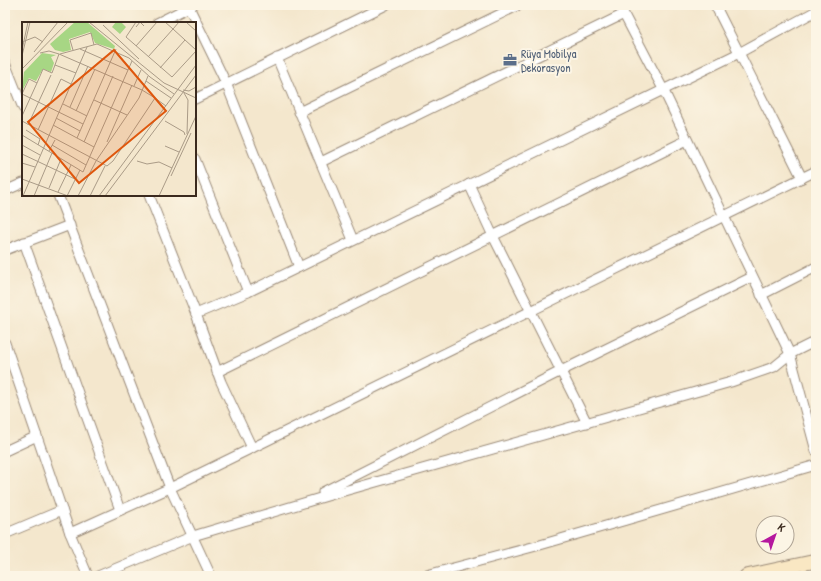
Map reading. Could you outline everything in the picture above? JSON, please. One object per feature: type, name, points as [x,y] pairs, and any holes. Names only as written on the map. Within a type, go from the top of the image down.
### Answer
[{"type":"street","points":[[196,98],[386,5]]},
{"type":"street","points":[[299,112],[519,5]]},
{"type":"street","points":[[619,5],[663,89],[790,354],[816,450]]},
{"type":"street","points":[[715,5],[802,178]]},
{"type":"street","points":[[159,22],[190,6],[226,83],[299,267]]},
{"type":"street","points":[[196,314],[248,292],[739,53],[813,12]]},
{"type":"street","points":[[322,162],[624,14]]},
{"type":"street","points":[[277,58],[299,112],[322,162],[353,240]]},
{"type":"street","points":[[5,63],[20,92],[22,103]]},
{"type":"street","points":[[218,372],[687,140]]},
{"type":"street","points":[[196,162],[248,292]]},
{"type":"street","points":[[70,533],[170,488],[816,171]]},
{"type":"street","points":[[5,191],[22,183]]},
{"type":"street","points":[[469,184],[493,236],[587,423]]},
{"type":"street","points":[[58,196],[170,488],[211,576]]},
{"type":"street","points":[[149,196],[218,372],[252,448]]},
{"type":"street","points":[[5,250],[70,225]]},
{"type":"street","points":[[24,242],[120,510]]},
{"type":"street","points":[[761,295],[816,267]]},
{"type":"street","points":[[303,503],[560,371],[752,277]]},
{"type":"street","points":[[98,576],[193,536],[303,503],[731,382],[774,367],[790,354],[816,341]]},
{"type":"street","points":[[5,343],[7,358],[37,436],[70,533],[88,576]]},
{"type":"street","points":[[5,451],[37,436]]},
{"type":"street","points":[[423,576],[540,545],[816,465]]},
{"type":"street","points":[[5,534],[62,510]]},
{"type":"street","points":[[746,576],[816,560]]},
{"type":"railway","points":[[812,576],[816,575]]},
{"type":"place","name":"Rüya Mobilya Dekorasyon","points":[[510,60]]}]
